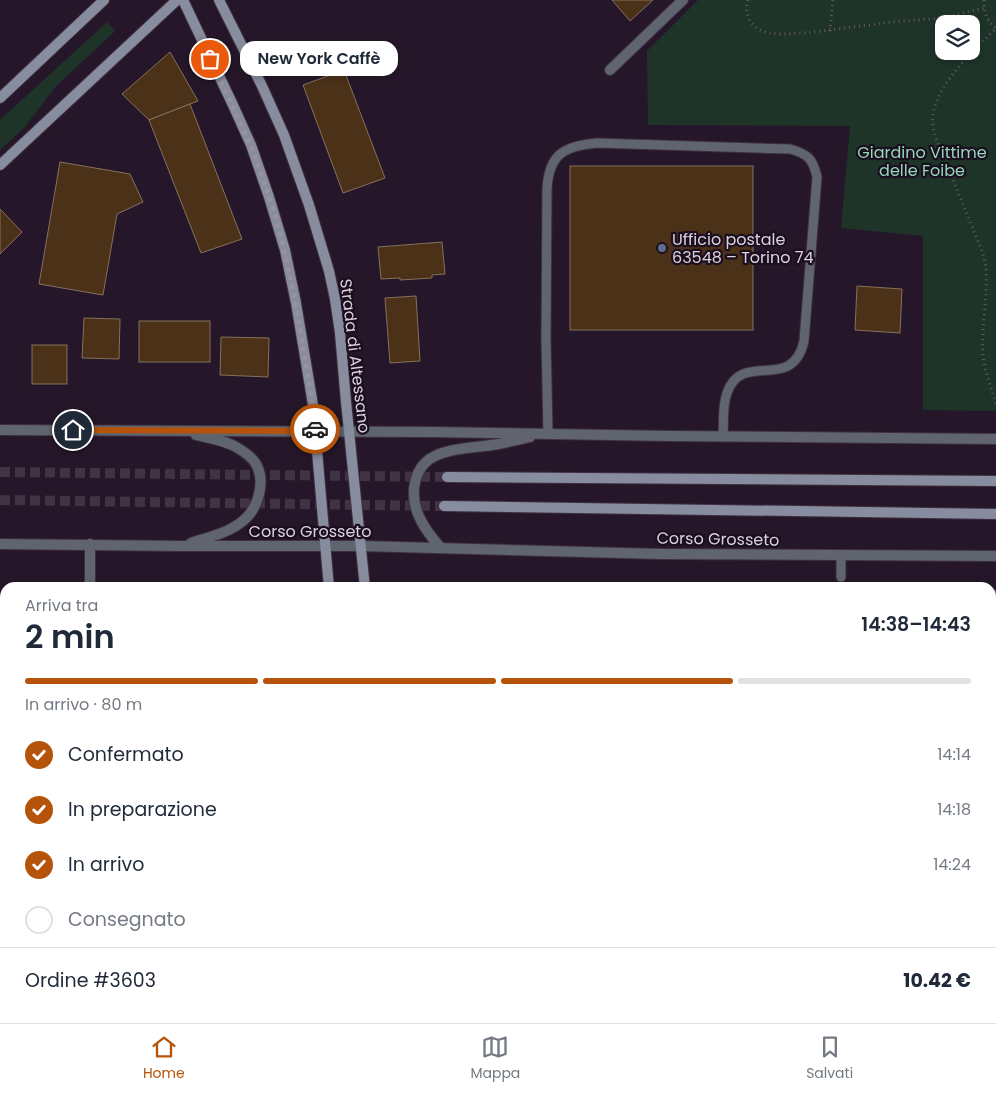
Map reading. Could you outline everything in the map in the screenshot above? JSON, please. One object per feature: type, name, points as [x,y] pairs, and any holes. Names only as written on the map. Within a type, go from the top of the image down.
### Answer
[{"type":"main road","points":[[0,98],[104,0]]},
{"type":"main road","points":[[0,165],[177,0]]},
{"type":"main road","points":[[183,0],[242,124],[270,197],[283,243],[293,287],[313,405],[328,582]]},
{"type":"main road","name":"Strada di Altessano","points":[[219,0],[284,135],[298,171],[322,246],[335,299],[340,333],[365,582]]},
{"type":"main road","points":[[447,477],[996,481]]},
{"type":"main road","name":"Corso Grosseto","points":[[444,506],[996,514]]},
{"type":"street","points":[[610,70],[683,0]]},
{"type":"street","name":"Corso Grosseto","points":[[0,430],[548,433],[996,439]]},
{"type":"street","name":"Corso Grosseto","points":[[180,546],[232,528],[245,519],[255,505],[259,494],[260,482],[256,464],[240,449],[228,443],[183,431]]},
{"type":"street","name":"Corso Grosseto","points":[[440,547],[420,520],[414,501],[416,480],[421,467],[426,461],[437,455],[450,452],[548,433]]},
{"type":"street","name":"Corso Grosseto","points":[[0,544],[362,546],[661,554],[996,556]]},
{"type":"street","points":[[90,544],[90,582]]},
{"type":"lane","points":[[548,433],[546,339],[547,189],[552,163],[558,156],[576,146],[597,143],[790,149],[801,152],[810,158],[817,177],[804,341],[794,362],[785,368],[749,372],[732,383],[724,402],[723,436]]},
{"type":"lane","points":[[841,556],[841,577]]},
{"type":"path","points":[[748,0],[746,4],[747,14],[751,23],[756,28],[766,32],[780,34],[830,31],[946,17],[984,8]]},
{"type":"path","points":[[830,31],[833,0]]},
{"type":"path","points":[[984,0],[986,17],[996,28],[952,75],[942,89],[934,109],[933,125],[936,138],[982,251],[986,270],[983,358],[996,406]]},
{"type":"green space","name":"Giardino Vittime delle Foibe","points":[[698,0],[996,0],[996,411],[923,410],[923,236],[841,228],[850,126],[648,125],[647,51]]},
{"type":"green space","points":[[107,22],[115,31],[56,86],[24,128],[0,150],[0,120]]},
{"type":"building","points":[[612,0],[653,0],[630,21]]},
{"type":"building","points":[[170,52],[198,101],[149,120],[122,94]]},
{"type":"building","points":[[344,70],[385,178],[343,193],[303,85]]},
{"type":"building","points":[[190,104],[242,239],[201,253],[149,120]]},
{"type":"building","points":[[60,162],[130,174],[143,202],[117,214],[103,295],[39,284]]},
{"type":"building","name":"Ufficio postale 63548 – Torino 74","points":[[570,166],[753,166],[753,330],[570,330]]},
{"type":"building","points":[[0,209],[22,232],[0,254]]},
{"type":"building","points":[[442,242],[445,274],[432,275],[432,278],[381,279],[378,247]]},
{"type":"building","points":[[857,286],[902,289],[900,333],[855,330]]},
{"type":"building","points":[[416,296],[420,361],[390,363],[385,298]]},
{"type":"building","points":[[84,318],[120,319],[119,359],[82,358]]},
{"type":"building","points":[[139,321],[210,321],[210,362],[139,362]]},
{"type":"building","points":[[221,337],[269,338],[268,377],[220,375]]},
{"type":"building","points":[[32,345],[67,345],[67,384],[32,384]]},
{"type":"tunnel","points":[[0,472],[447,477]]},
{"type":"tunnel","points":[[0,500],[444,506]]},
{"type":"way so far","points":[[210,59],[250,145],[279,229],[296,303],[313,405],[315,429]]},
{"type":"place","name":"New York Caffè","points":[[210,59]]},
{"type":"place","name":"Ufficio postale 63548 – Torino 74","points":[[662,248]]},
{"type":"route","points":[[73,430],[316,431],[315,429]]}]
